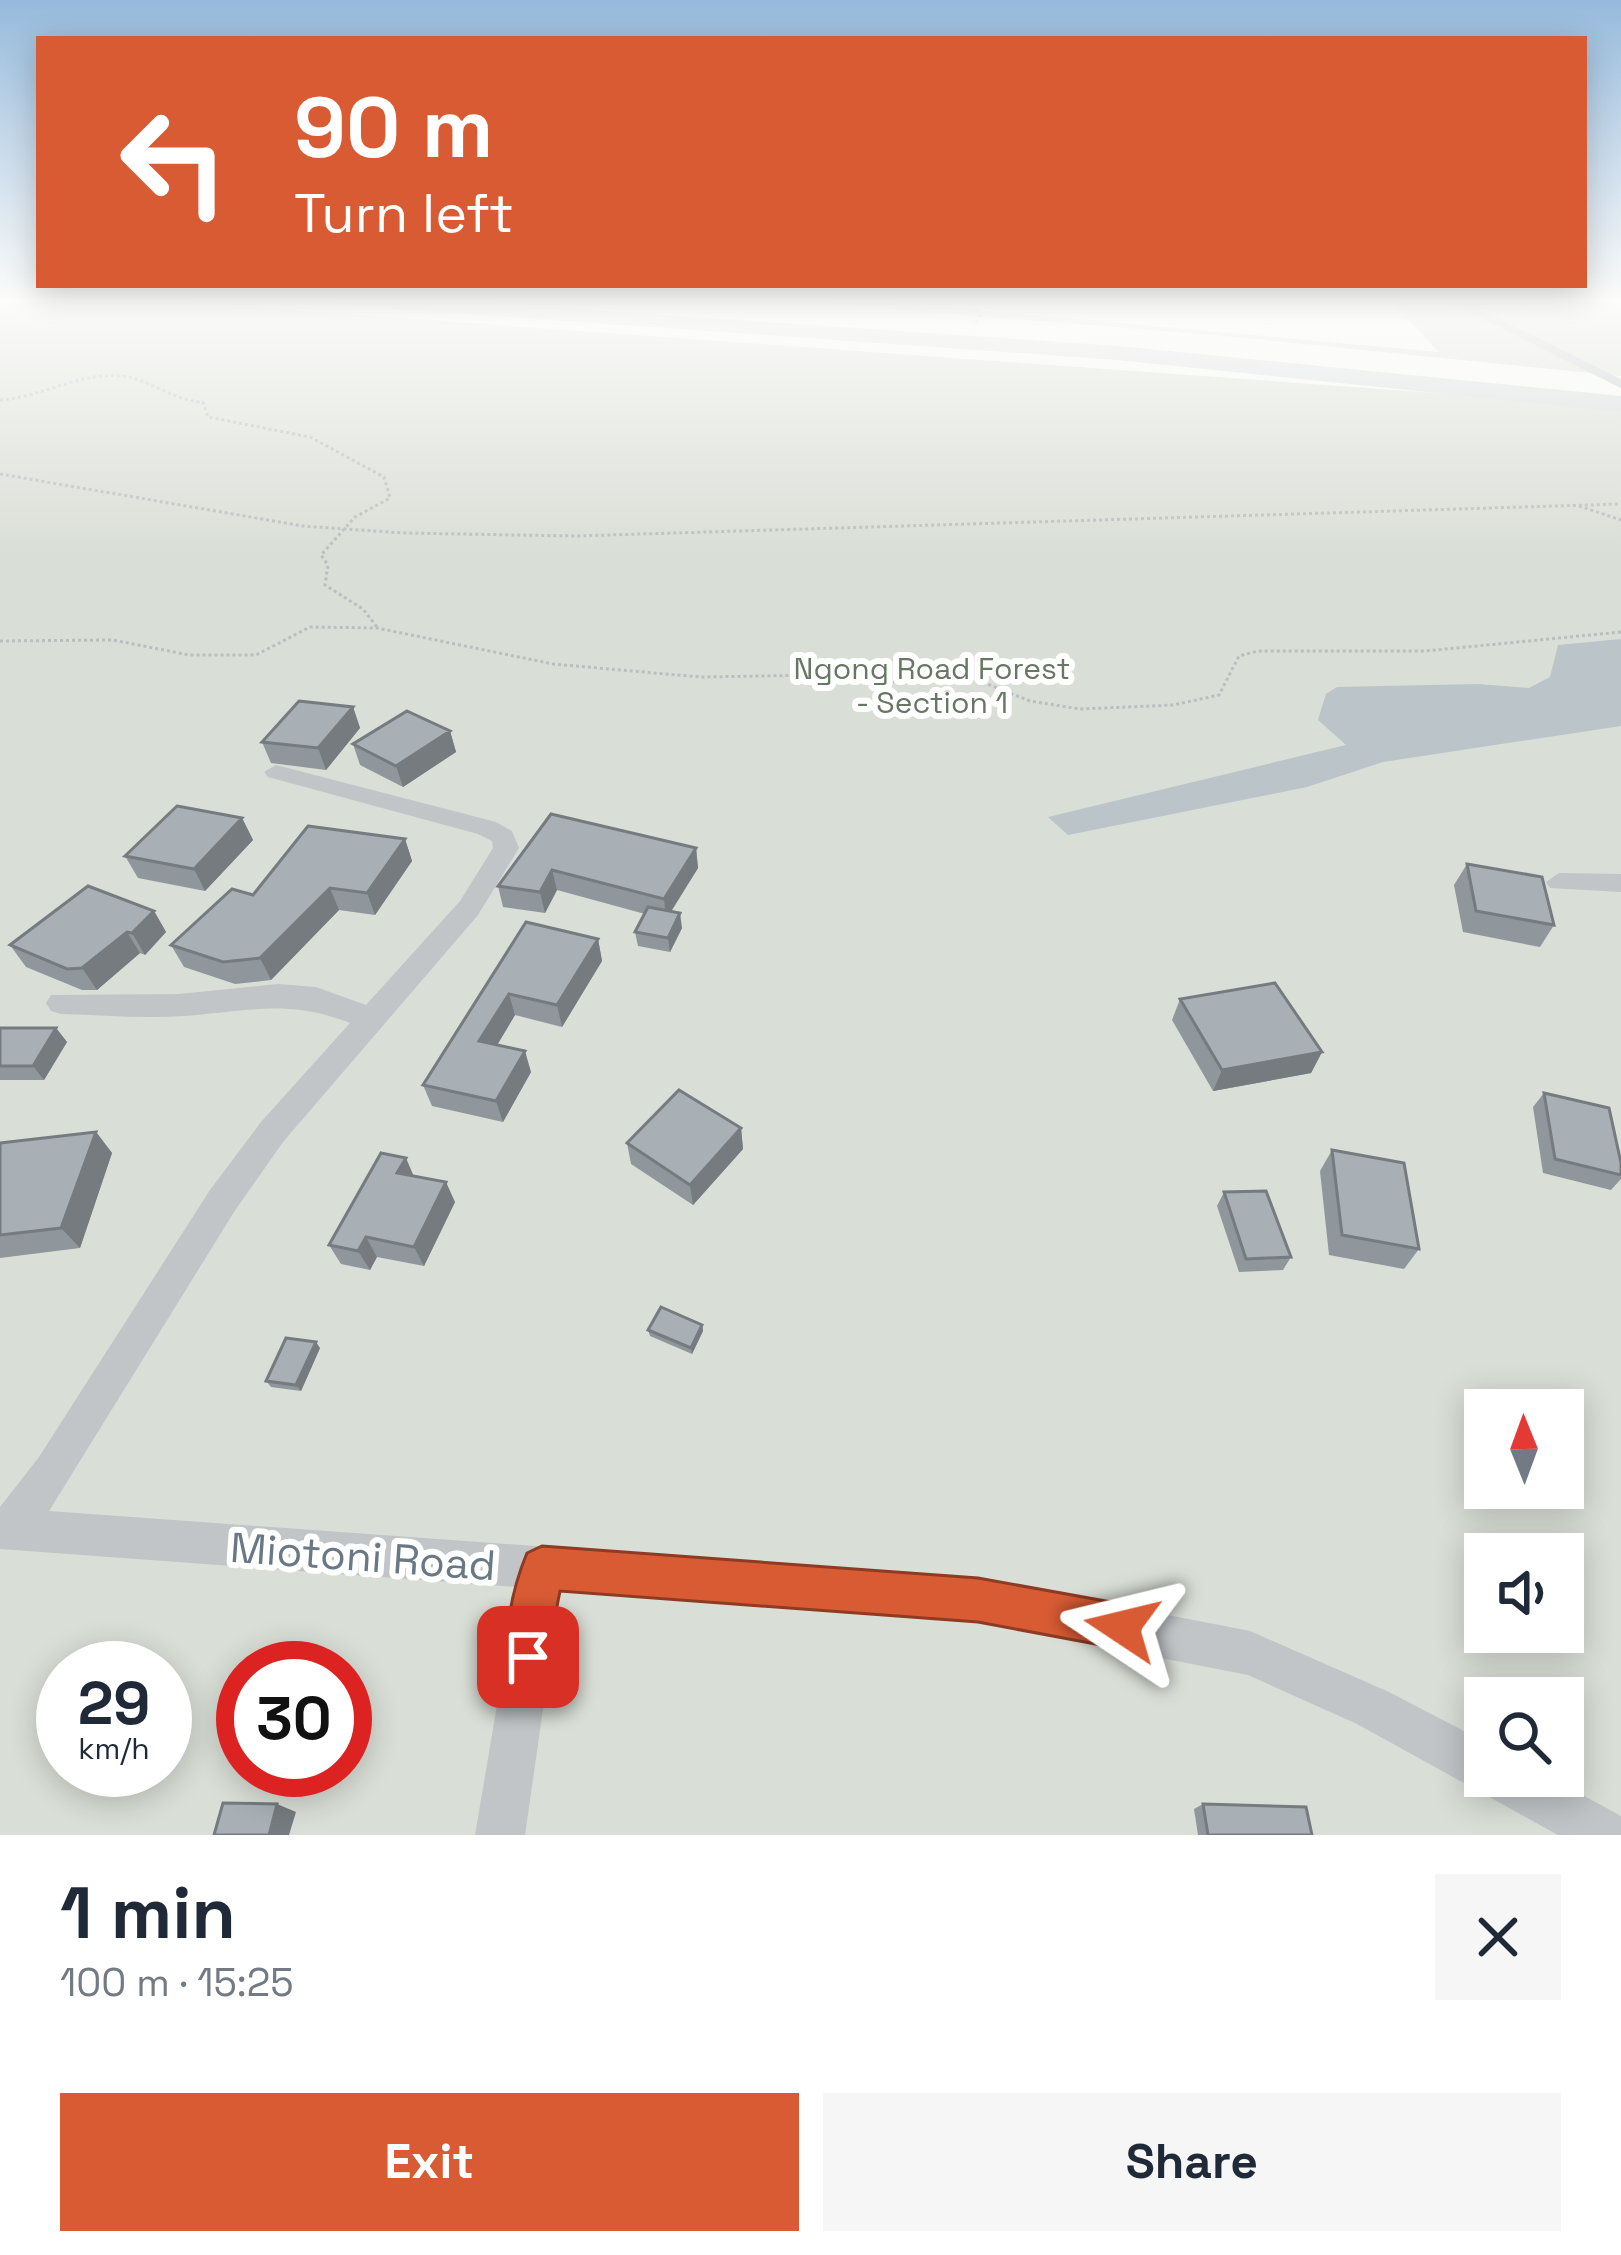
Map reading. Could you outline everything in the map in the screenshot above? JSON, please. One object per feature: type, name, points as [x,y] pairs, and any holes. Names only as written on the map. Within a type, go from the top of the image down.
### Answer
[{"type":"highway","points":[[1453,385],[1621,400]]},
{"type":"highway","points":[[1472,385],[1621,400]]},
{"type":"street","points":[[5,1528],[119,1369],[222,1201],[272,1132],[469,908],[506,848],[503,837],[277,772]]},
{"type":"street","points":[[1559,882],[1621,883]]},
{"type":"street","points":[[61,1003],[179,1005],[278,995],[316,998],[370,1018]]},
{"type":"street","name":"Miotoni Road","points":[[5,1528],[978,1600],[1250,1653],[1373,1708],[1464,1757]]},
{"type":"street","points":[[500,1835],[542,1568]]},
{"type":"street","points":[[1538,1797],[1607,1835]]},
{"type":"path","points":[[0,400],[18,399],[50,385]]},
{"type":"path","points":[[143,385],[180,401],[203,402],[208,417],[222,422],[306,435],[384,477],[390,498],[355,517],[321,555],[328,565],[325,585],[363,609],[377,628]]},
{"type":"path","points":[[0,474],[256,520],[346,530],[576,536],[1621,504]]},
{"type":"path","points":[[1574,504],[1621,520]]},
{"type":"path","points":[[0,640],[113,640],[189,655],[256,655],[310,627],[377,628],[553,664],[700,677],[820,675],[889,682],[951,677],[987,684],[1030,701],[1080,709],[1173,705],[1219,695],[1239,656],[1262,649],[1396,652],[1538,644],[1621,632]]},
{"type":"green space","name":"Ngong Road Forest - Section 1","points":[[0,385],[1321,385],[1519,399],[1621,412],[1621,1835],[0,1835]]},
{"type":"shaded area","points":[[1621,639],[1621,726],[1383,762],[1307,787],[1068,835],[1048,817],[1346,745],[1318,720],[1326,694],[1337,687],[1477,684],[1529,688],[1550,677],[1558,645]]},
{"type":"building","points":[[299,701],[353,707],[318,748],[262,742]]},
{"type":"building","points":[[407,711],[450,731],[396,766],[353,744]]},
{"type":"building","points":[[177,806],[242,818],[194,869],[125,856]]},
{"type":"building","points":[[551,814],[696,848],[664,899],[552,870],[540,892],[498,886]]},
{"type":"building","points":[[308,826],[405,839],[367,893],[330,888],[260,958],[223,962],[171,945],[232,889],[253,895]]},
{"type":"building","points":[[1467,864],[1542,877],[1554,925],[1476,911]]},
{"type":"building","points":[[88,886],[154,911],[82,968],[67,969],[10,945]]},
{"type":"building","points":[[648,907],[680,913],[668,938],[635,932]]},
{"type":"building","points":[[526,922],[598,939],[557,1005],[509,994],[479,1041],[525,1051],[496,1101],[423,1085]]},
{"type":"building","points":[[1275,983],[1322,1052],[1222,1070],[1180,999]]},
{"type":"building","points":[[0,1028],[56,1028],[33,1066],[0,1066]]},
{"type":"building","points":[[679,1090],[741,1128],[690,1185],[627,1143]]},
{"type":"building","points":[[1544,1093],[1609,1108],[1621,1175],[1555,1159]]},
{"type":"building","points":[[96,1132],[61,1228],[0,1235],[0,1143]]},
{"type":"building","points":[[1332,1150],[1404,1163],[1419,1249],[1342,1235]]},
{"type":"building","points":[[381,1153],[406,1158],[397,1173],[446,1182],[414,1247],[366,1237],[358,1251],[329,1245]]},
{"type":"building","points":[[1266,1191],[1291,1257],[1246,1259],[1224,1192]]},
{"type":"building","points":[[661,1307],[702,1325],[691,1348],[648,1330]]},
{"type":"building","points":[[286,1338],[316,1342],[296,1385],[266,1381]]},
{"type":"building","points":[[223,1803],[277,1804],[269,1835],[214,1835]]},
{"type":"building","points":[[1203,1804],[1306,1807],[1312,1835],[1208,1835]]},
{"type":"route","points":[[528,1657],[542,1568],[978,1600],[1122,1627]]}]
